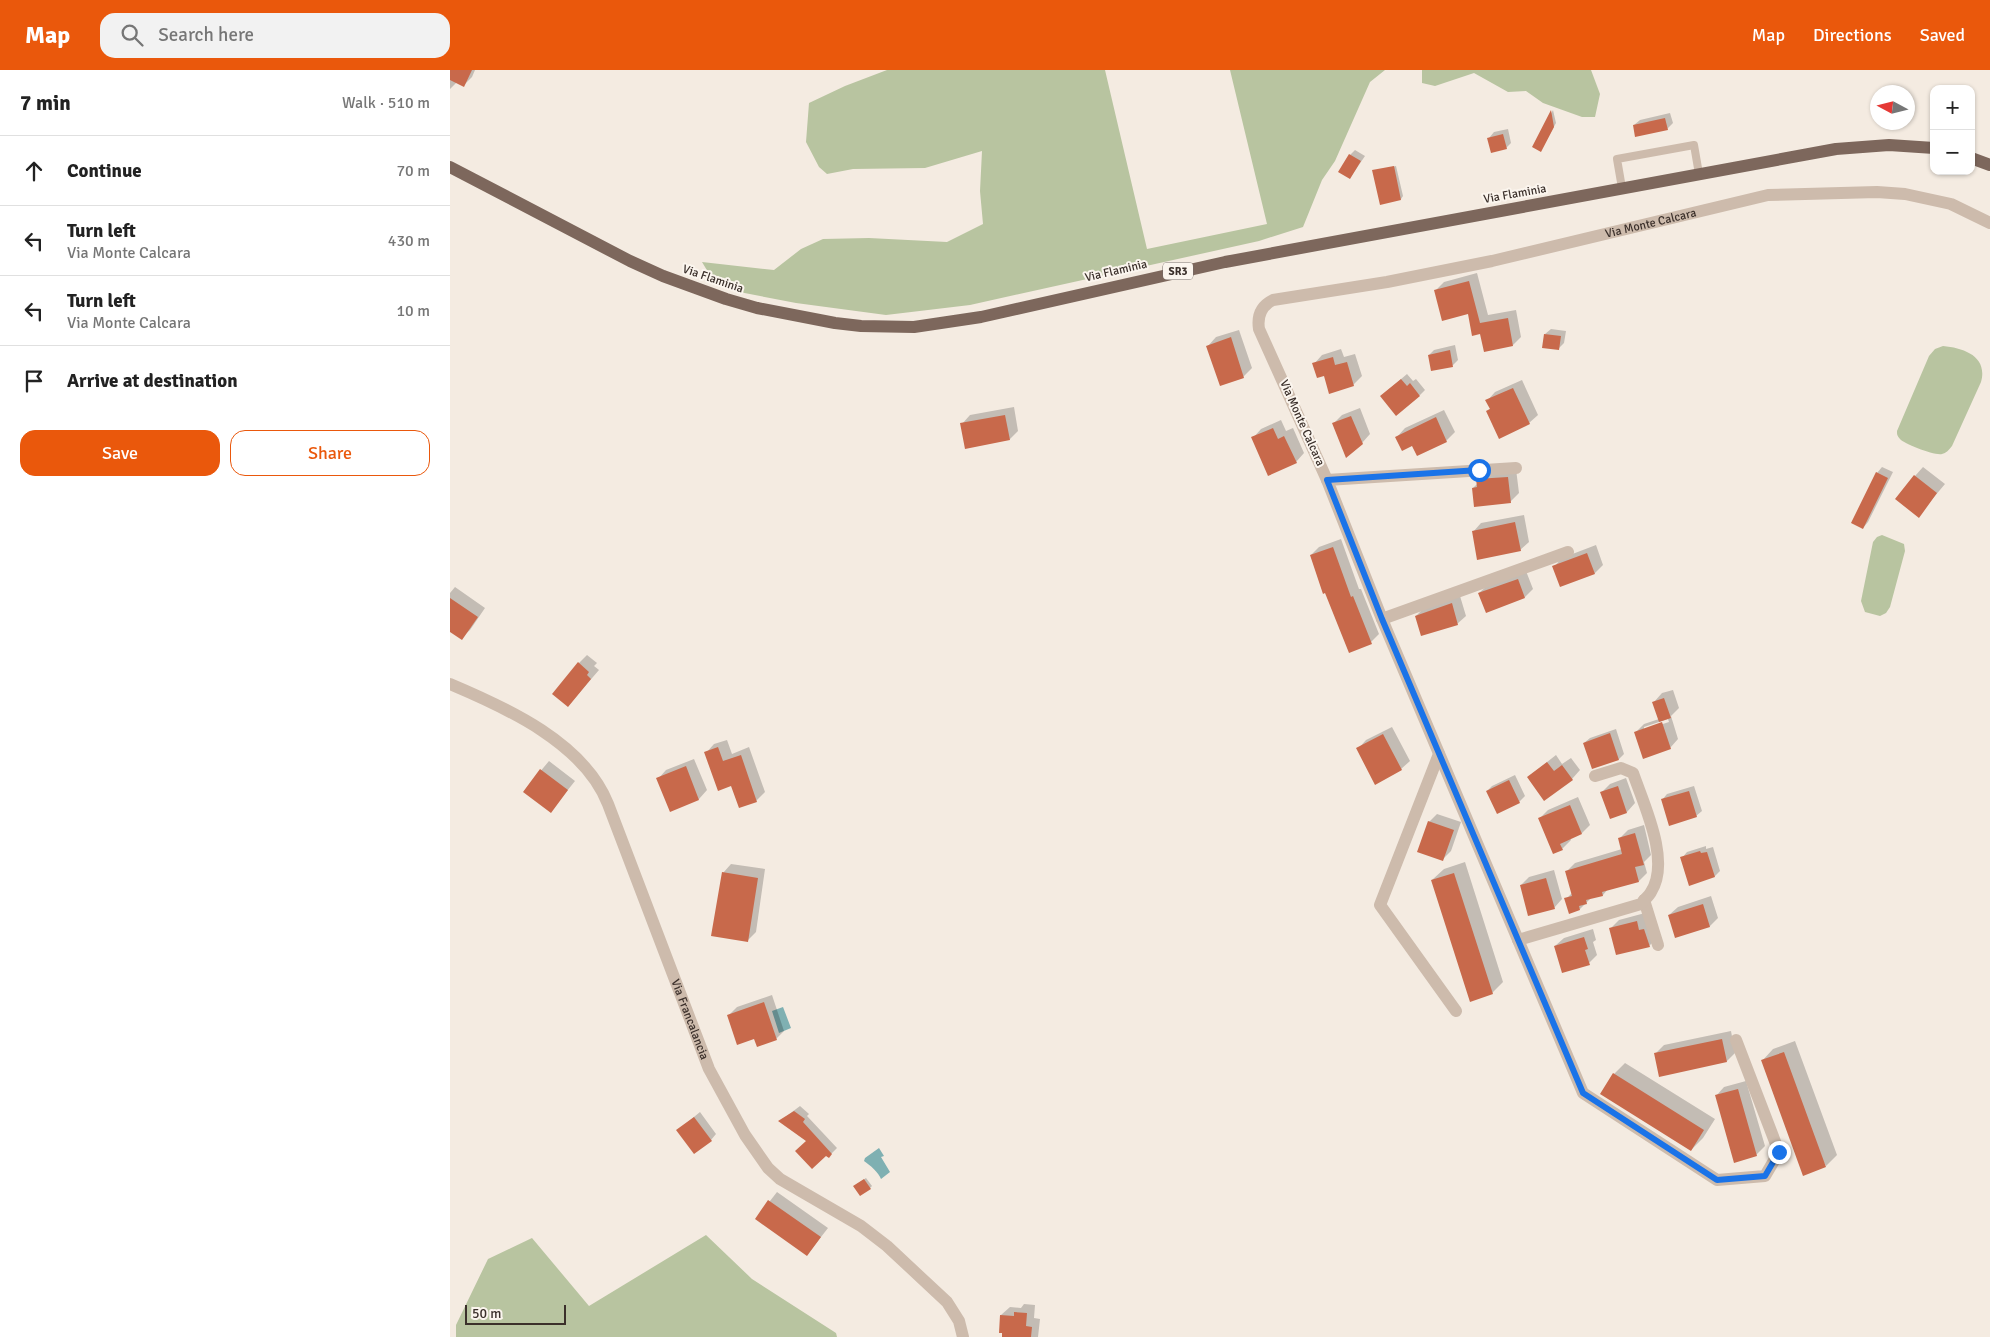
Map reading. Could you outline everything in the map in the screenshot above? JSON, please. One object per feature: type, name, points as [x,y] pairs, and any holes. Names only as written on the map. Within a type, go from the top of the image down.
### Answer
[{"type":"main road","name":"Via Flaminia","points":[[450,167],[630,261],[695,288],[757,308],[806,318],[861,326],[889,327],[934,325],[970,319],[1206,265],[1852,147],[1888,145],[1930,148]]},
{"type":"main road","points":[[1975,159],[1990,165]]},
{"type":"street","name":"Via Monte Calcara","points":[[1736,1040],[1779,1152],[1765,1176],[1717,1180],[1583,1093],[1382,619],[1327,480],[1259,329],[1258,319],[1260,311],[1273,300],[1387,282],[1492,260],[1768,195],[1877,192],[1904,194],[1951,204],[1990,223]]},
{"type":"street","points":[[1327,480],[1516,468]]},
{"type":"street","points":[[1382,619],[1568,552]]},
{"type":"street","name":"Via Francalancia","points":[[450,684],[498,707],[545,733],[567,749],[596,780],[608,804],[709,1069],[726,1103],[754,1150],[768,1168],[780,1179],[849,1217],[894,1252],[947,1302],[959,1321],[963,1337]]},
{"type":"street","points":[[1439,754],[1380,905],[1456,1011]]},
{"type":"street","points":[[1518,940],[1641,904],[1652,892],[1656,879],[1659,852],[1633,773],[1621,768],[1595,776]]},
{"type":"street","points":[[1644,900],[1658,945]]},
{"type":"lane","points":[[1622,188],[1617,159],[1694,145],[1699,174]]},
{"type":"green space","points":[[887,70],[1105,70],[1147,249],[1267,224],[1230,70],[1385,70],[1370,82],[1335,161],[1322,180],[1303,227],[1259,241],[970,305],[886,315],[796,303],[729,290],[711,277],[702,262],[774,270],[801,249],[823,239],[869,238],[947,242],[983,224],[980,191],[982,151],[925,168],[853,169],[827,174],[819,167],[806,142],[809,103],[845,86]]},
{"type":"green space","points":[[1422,70],[1591,70],[1600,94],[1595,117],[1582,117],[1543,103],[1526,91],[1508,92],[1474,73],[1435,86],[1422,83]]},
{"type":"green space","points":[[1943,346],[1959,349],[1973,355],[1981,366],[1982,373],[1981,382],[1952,446],[1945,453],[1938,454],[1907,444],[1900,439],[1897,431],[1929,356],[1935,349]]},
{"type":"green space","points":[[1882,535],[1904,544],[1905,551],[1890,607],[1886,613],[1880,616],[1865,612],[1861,601],[1873,542]]},
{"type":"green space","points":[[706,1235],[752,1279],[836,1333],[837,1337],[456,1337],[456,1325],[488,1259],[532,1238],[589,1306]]},
{"type":"water","points":[[783,1007],[791,1028],[779,1033],[772,1011]]},
{"type":"water","points":[[879,1148],[884,1156],[881,1157],[890,1172],[881,1179],[874,1169],[864,1161],[865,1158]]},
{"type":"building","points":[[450,70],[472,70],[464,87],[450,80]]},
{"type":"building","points":[[1551,110],[1554,127],[1541,152],[1532,147]]},
{"type":"building","points":[[1665,118],[1668,130],[1635,137],[1633,125]]},
{"type":"building","points":[[1503,134],[1507,149],[1491,153],[1487,138]]},
{"type":"building","points":[[1349,154],[1361,161],[1350,179],[1338,172]]},
{"type":"building","points":[[1394,166],[1401,200],[1380,205],[1372,170]]},
{"type":"building","points":[[1469,281],[1480,323],[1508,318],[1513,346],[1484,352],[1480,334],[1472,336],[1468,314],[1442,321],[1434,290]]},
{"type":"building","points":[[1544,334],[1561,336],[1559,350],[1542,348]]},
{"type":"building","points":[[1231,337],[1244,378],[1220,386],[1206,346]]},
{"type":"building","points":[[1450,350],[1453,367],[1431,371],[1428,355]]},
{"type":"building","points":[[1333,357],[1335,365],[1347,362],[1354,386],[1329,394],[1324,376],[1317,378],[1312,363]]},
{"type":"building","points":[[1401,379],[1407,386],[1410,383],[1420,396],[1396,416],[1380,396]]},
{"type":"building","points":[[1513,388],[1530,424],[1499,439],[1486,411],[1490,409],[1485,400]]},
{"type":"building","points":[[1005,415],[1010,440],[965,449],[960,423]]},
{"type":"building","points":[[1351,416],[1363,444],[1346,458],[1332,423]]},
{"type":"building","points":[[1436,417],[1447,442],[1417,456],[1412,446],[1402,451],[1395,437]]},
{"type":"building","points":[[1273,428],[1278,439],[1284,436],[1297,463],[1268,476],[1251,437]]},
{"type":"building","points":[[1876,472],[1888,478],[1863,529],[1851,523]]},
{"type":"building","points":[[1914,475],[1937,493],[1919,518],[1895,499]]},
{"type":"building","points":[[1508,477],[1511,503],[1474,507],[1472,488],[1477,487],[1476,479]]},
{"type":"building","points":[[1515,522],[1521,551],[1477,560],[1472,531]]},
{"type":"building","points":[[1333,547],[1351,597],[1353,596],[1372,644],[1349,653],[1325,593],[1323,594],[1310,555]]},
{"type":"building","points":[[1587,553],[1595,574],[1560,587],[1552,566]]},
{"type":"building","points":[[1518,579],[1525,598],[1486,613],[1478,593]]},
{"type":"building","points":[[450,598],[478,617],[462,640],[450,632]]},
{"type":"building","points":[[1452,603],[1458,625],[1421,636],[1415,616]]},
{"type":"building","points":[[578,662],[589,672],[587,675],[591,679],[568,707],[552,694]]},
{"type":"building","points":[[1664,698],[1671,718],[1659,722],[1652,702]]},
{"type":"building","points":[[1662,722],[1671,749],[1643,759],[1634,732]]},
{"type":"building","points":[[1610,733],[1619,760],[1592,769],[1583,743]]},
{"type":"building","points":[[1383,734],[1402,770],[1375,785],[1356,748]]},
{"type":"building","points":[[718,747],[723,761],[741,755],[757,802],[739,808],[731,786],[718,791],[704,752]]},
{"type":"building","points":[[1547,762],[1554,771],[1562,765],[1573,780],[1544,801],[1527,777]]},
{"type":"building","points":[[686,766],[699,800],[670,812],[656,778]]},
{"type":"building","points":[[540,769],[568,790],[551,813],[523,792]]},
{"type":"building","points":[[1509,780],[1520,803],[1497,814],[1486,791]]},
{"type":"building","points":[[1618,786],[1627,813],[1610,819],[1600,792]]},
{"type":"building","points":[[1689,791],[1697,817],[1669,826],[1661,799]]},
{"type":"building","points":[[1570,805],[1582,834],[1560,844],[1563,850],[1553,854],[1538,818]]},
{"type":"building","points":[[1428,821],[1454,830],[1443,861],[1417,852]]},
{"type":"building","points":[[1635,833],[1644,865],[1635,867],[1639,882],[1602,892],[1603,896],[1586,900],[1587,904],[1579,906],[1580,910],[1569,914],[1564,898],[1572,896],[1565,871],[1622,854],[1618,838]]},
{"type":"building","points":[[1700,851],[1701,853],[1707,852],[1715,877],[1689,886],[1680,857]]},
{"type":"building","points":[[722,872],[758,878],[748,942],[711,936]]},
{"type":"building","points":[[1454,873],[1493,994],[1470,1002],[1431,880]]},
{"type":"building","points":[[1546,878],[1555,909],[1528,916],[1520,885]]},
{"type":"building","points":[[1703,904],[1710,927],[1675,938],[1668,915]]},
{"type":"building","points":[[1637,921],[1639,930],[1644,929],[1650,947],[1616,955],[1609,928]]},
{"type":"building","points":[[1584,937],[1588,949],[1585,950],[1590,965],[1562,973],[1554,946]]},
{"type":"building","points":[[764,1002],[777,1040],[757,1047],[754,1039],[737,1045],[727,1015]]},
{"type":"building","points":[[1722,1039],[1727,1062],[1659,1077],[1654,1053]]},
{"type":"building","points":[[1784,1052],[1826,1167],[1803,1176],[1761,1060]]},
{"type":"building","points":[[1613,1073],[1704,1130],[1691,1151],[1600,1094]]},
{"type":"building","points":[[1738,1089],[1757,1156],[1734,1163],[1715,1095]]},
{"type":"building","points":[[794,1111],[805,1119],[803,1122],[832,1154],[829,1158],[826,1156],[812,1169],[795,1151],[806,1141],[778,1121]]},
{"type":"building","points":[[694,1117],[712,1141],[694,1154],[676,1130]]},
{"type":"building","points":[[864,1179],[871,1189],[860,1196],[853,1186]]},
{"type":"building","points":[[768,1200],[821,1237],[807,1256],[755,1219]]},
{"type":"building","points":[[1014,1312],[1027,1313],[1026,1326],[1032,1327],[1031,1337],[1002,1337],[1002,1333],[999,1333],[1000,1315],[1014,1316]]},
{"type":"route","points":[[1479,470],[1327,480],[1382,619],[1583,1093],[1717,1180],[1765,1176],[1779,1152]]}]
